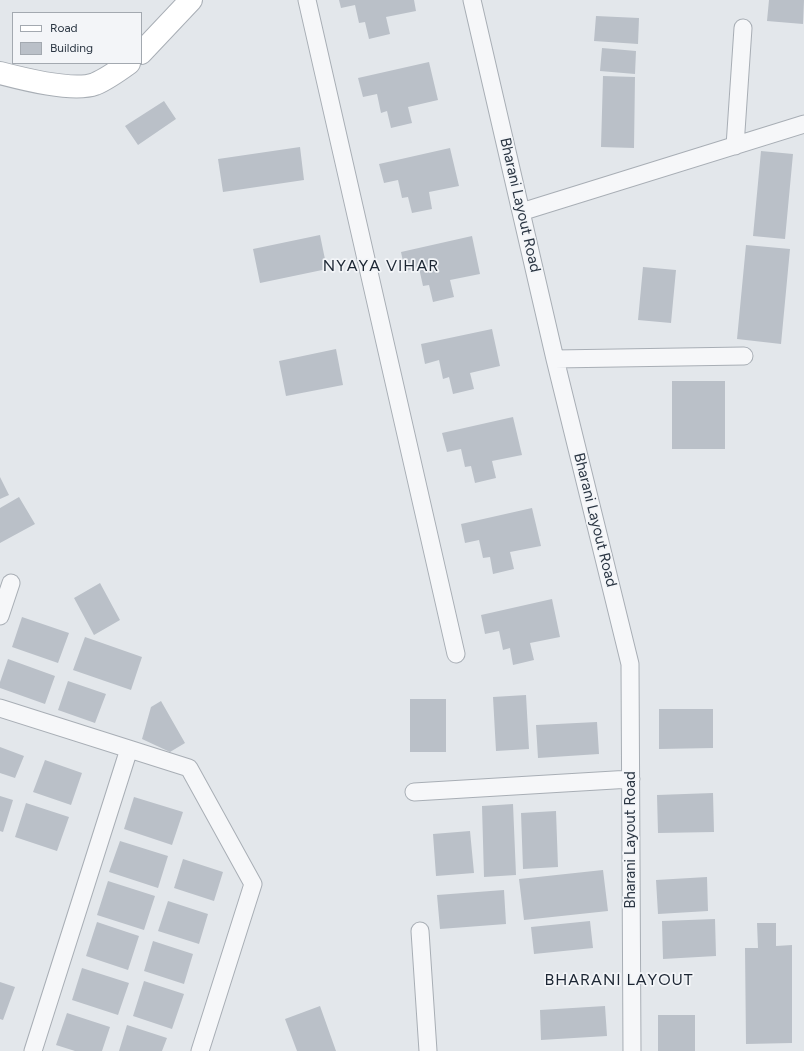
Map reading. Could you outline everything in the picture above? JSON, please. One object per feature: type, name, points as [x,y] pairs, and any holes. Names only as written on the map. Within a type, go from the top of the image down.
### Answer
[{"type":"main road","points":[[142,52],[191,0]]},
{"type":"main road","points":[[0,73],[26,80],[67,86],[93,84],[112,75],[128,64]]},
{"type":"street","points":[[307,0],[456,654]]},
{"type":"street","name":"Bharani Layout Road","points":[[472,0],[555,359],[630,664],[632,1051]]},
{"type":"street","points":[[735,146],[743,28]]},
{"type":"street","points":[[521,212],[804,124]]},
{"type":"street","points":[[555,359],[744,356]]},
{"type":"street","points":[[0,616],[10,583]]},
{"type":"street","points":[[0,708],[190,768],[253,884],[200,1051]]},
{"type":"street","points":[[33,1051],[129,749]]},
{"type":"street","points":[[414,792],[631,779]]},
{"type":"street","points":[[420,931],[428,1051]]},
{"type":"building","points":[[339,0],[414,0],[416,11],[386,17],[390,34],[369,39],[365,22],[359,23],[355,5],[341,8]]},
{"type":"building","points":[[769,0],[804,0],[803,24],[767,21]]},
{"type":"building","points":[[596,16],[639,18],[638,44],[594,41]]},
{"type":"building","points":[[602,48],[636,51],[635,74],[600,71]]},
{"type":"building","points":[[429,62],[438,100],[408,107],[412,123],[391,128],[387,111],[381,113],[377,94],[363,97],[358,78]]},
{"type":"building","points":[[603,76],[635,77],[634,148],[601,147]]},
{"type":"building","points":[[164,101],[176,119],[138,145],[125,126]]},
{"type":"building","points":[[300,147],[304,180],[223,192],[218,159]]},
{"type":"building","points":[[450,148],[459,186],[429,192],[432,209],[412,213],[408,197],[402,198],[398,180],[384,183],[379,164]]},
{"type":"building","points":[[761,151],[793,154],[785,239],[753,236]]},
{"type":"building","points":[[320,235],[327,269],[260,283],[253,249]]},
{"type":"building","points":[[472,236],[480,274],[450,280],[454,297],[433,302],[429,285],[423,286],[419,268],[405,271],[401,252]]},
{"type":"building","points":[[746,245],[790,249],[781,344],[737,339]]},
{"type":"building","points":[[643,267],[676,270],[671,323],[638,320]]},
{"type":"building","points":[[492,329],[500,366],[470,373],[474,389],[453,394],[449,377],[443,379],[439,360],[425,364],[421,344]]},
{"type":"building","points":[[336,349],[343,385],[286,396],[279,361]]},
{"type":"building","points":[[672,381],[725,381],[725,449],[672,449]]},
{"type":"building","points":[[513,417],[522,455],[492,461],[496,478],[475,483],[471,466],[465,467],[461,449],[447,452],[442,433]]},
{"type":"building","points":[[0,477],[9,495],[0,499]]},
{"type":"building","points":[[19,497],[35,524],[0,543],[0,508]]},
{"type":"building","points":[[532,508],[541,546],[510,552],[514,569],[493,574],[490,557],[483,558],[479,540],[465,543],[461,524]]},
{"type":"building","points":[[100,583],[120,620],[94,635],[74,598]]},
{"type":"building","points":[[552,599],[560,637],[530,643],[534,660],[513,665],[510,648],[503,650],[499,631],[485,634],[481,615]]},
{"type":"building","points":[[22,617],[69,633],[58,663],[12,647]]},
{"type":"building","points":[[85,637],[142,657],[131,690],[73,670]]},
{"type":"building","points":[[8,659],[55,676],[45,704],[0,688],[0,682]]},
{"type":"building","points":[[68,681],[106,694],[95,723],[58,710]]},
{"type":"building","points":[[526,695],[529,749],[496,751],[493,697]]},
{"type":"building","points":[[410,699],[446,699],[446,752],[410,752]]},
{"type":"building","points":[[161,701],[185,743],[170,752],[142,739],[151,707]]},
{"type":"building","points":[[659,709],[713,709],[713,748],[659,749]]},
{"type":"building","points":[[597,722],[599,754],[538,758],[536,725]]},
{"type":"building","points":[[0,747],[24,756],[15,778],[0,773]]},
{"type":"building","points":[[45,760],[82,773],[71,805],[33,792]]},
{"type":"building","points":[[713,793],[714,832],[658,833],[657,795]]},
{"type":"building","points":[[0,796],[13,800],[3,832],[0,831]]},
{"type":"building","points":[[134,797],[183,812],[172,845],[124,829]]},
{"type":"building","points":[[26,803],[69,817],[57,851],[15,837]]},
{"type":"building","points":[[513,804],[516,875],[484,877],[482,806]]},
{"type":"building","points":[[556,811],[558,867],[523,869],[521,813]]},
{"type":"building","points":[[470,831],[474,873],[436,876],[433,834]]},
{"type":"building","points":[[120,841],[168,856],[158,888],[109,872]]},
{"type":"building","points":[[183,859],[223,872],[214,901],[174,888]]},
{"type":"building","points":[[603,870],[608,911],[524,920],[519,879]]},
{"type":"building","points":[[707,877],[708,911],[658,914],[656,880]]},
{"type":"building","points":[[108,881],[155,896],[144,930],[97,915]]},
{"type":"building","points":[[504,890],[506,924],[440,929],[437,895]]},
{"type":"building","points":[[168,901],[208,914],[199,944],[158,931]]},
{"type":"building","points":[[715,919],[716,956],[663,959],[662,921]]},
{"type":"building","points":[[590,921],[593,948],[534,954],[531,927]]},
{"type":"building","points":[[97,922],[139,936],[128,970],[86,956]]},
{"type":"building","points":[[757,923],[776,923],[776,946],[792,945],[792,1043],[746,1044],[745,948],[758,948]]},
{"type":"building","points":[[153,941],[193,954],[184,984],[144,971]]},
{"type":"building","points":[[82,968],[129,983],[118,1015],[72,1000]]},
{"type":"building","points":[[144,981],[184,994],[172,1029],[133,1016]]},
{"type":"building","points":[[0,982],[15,987],[3,1020],[0,1019]]},
{"type":"building","points":[[320,1006],[336,1051],[297,1051],[285,1019]]},
{"type":"building","points":[[605,1006],[607,1036],[541,1040],[540,1010]]},
{"type":"building","points":[[67,1013],[110,1027],[102,1051],[75,1051],[56,1045]]},
{"type":"building","points":[[658,1015],[695,1015],[695,1051],[658,1051]]},
{"type":"building","points":[[127,1025],[167,1038],[162,1051],[119,1051]]},
{"type":"district","name":"NYAYA VIHAR","points":[[381,266]]},
{"type":"district","name":"BHARANI LAYOUT","points":[[619,980]]}]
